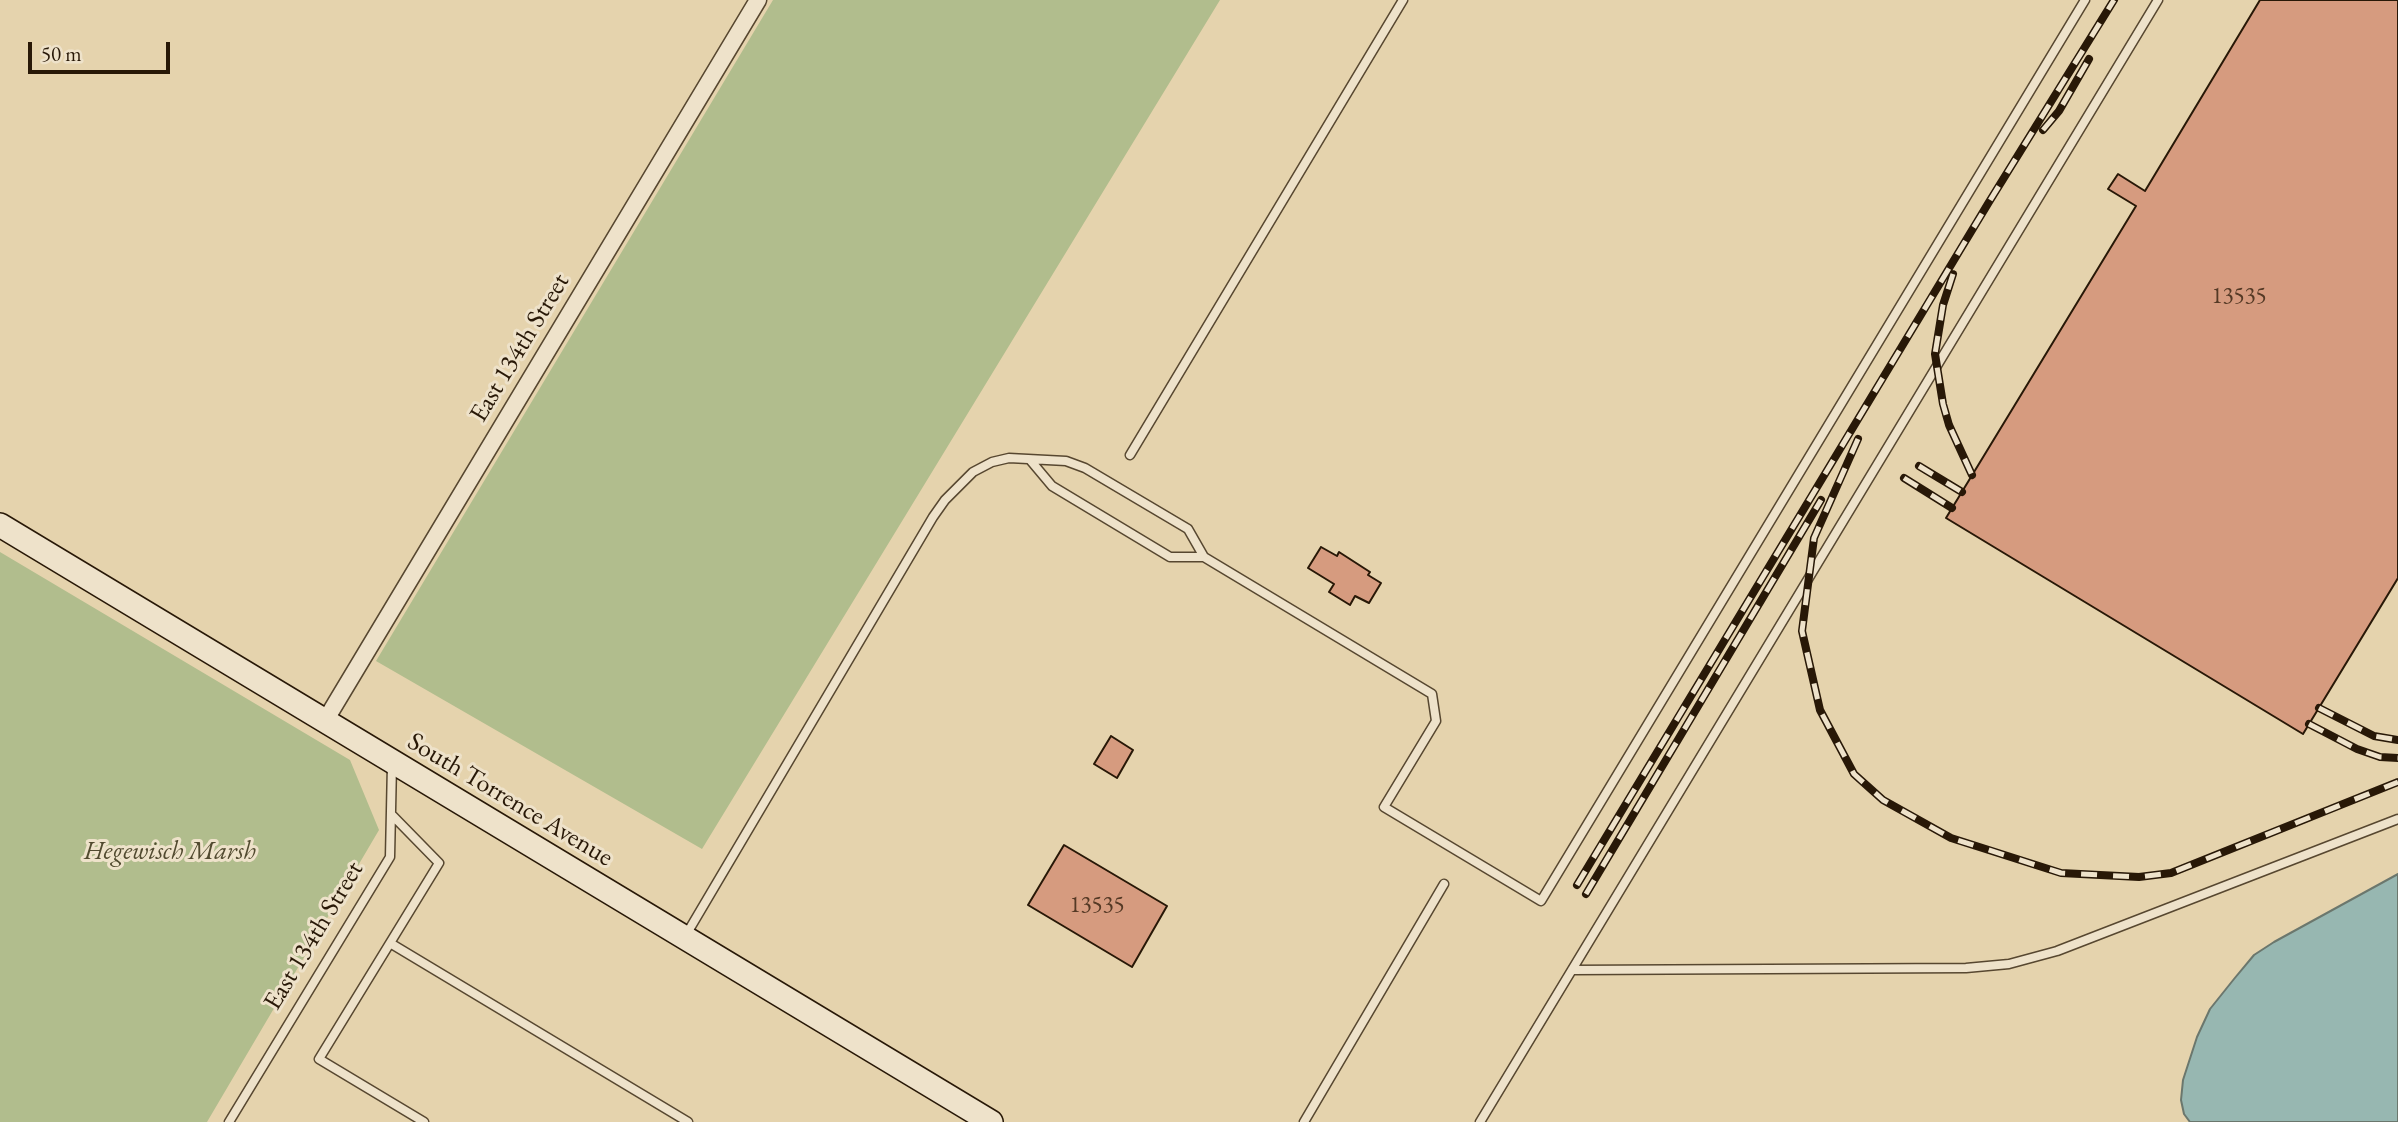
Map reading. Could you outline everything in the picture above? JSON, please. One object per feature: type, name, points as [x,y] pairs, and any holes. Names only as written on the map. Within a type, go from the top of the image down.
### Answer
[{"type":"main road","name":"South Torrence Avenue","points":[[0,525],[991,1122]]},
{"type":"street","name":"East 134th Street","points":[[325,721],[758,0]]},
{"type":"lane","points":[[1130,456],[1403,0]]},
{"type":"lane","points":[[685,937],[945,500],[973,472],[992,462],[1009,458],[1066,461],[1085,468],[1188,530],[1204,557],[1432,694],[1436,721],[1384,807],[1541,901],[2085,0]]},
{"type":"lane","points":[[1480,1122],[2158,0]]},
{"type":"lane","points":[[1031,461],[1052,486],[1170,557],[1204,557]]},
{"type":"lane","name":"East 134th Street","points":[[229,1122],[390,857],[393,816],[392,761]]},
{"type":"lane","points":[[393,816],[439,863],[319,1059],[424,1122]]},
{"type":"lane","points":[[1572,970],[1966,968],[2009,964],[2057,951],[2398,818]]},
{"type":"lane","points":[[1304,1122],[1444,884]]},
{"type":"lane","points":[[390,943],[688,1122]]},
{"type":"green space","points":[[773,0],[1220,0],[702,849],[376,661]]},
{"type":"green space","name":"Hegewisch Marsh","points":[[0,552],[350,760],[379,830],[207,1122],[0,1122]]},
{"type":"water","points":[[2398,874],[2398,1122],[2190,1122],[2184,1114],[2181,1100],[2183,1080],[2197,1037],[2210,1009],[2254,955]]},
{"type":"building","points":[[2260,0],[2398,0],[2398,578],[2303,734],[1946,518],[2136,206],[2108,189],[2118,174],[2145,191]]},
{"type":"building","points":[[1321,547],[1337,556],[1339,552],[1370,572],[1368,575],[1381,583],[1369,603],[1355,596],[1350,605],[1329,592],[1334,584],[1308,568]]},
{"type":"building","points":[[1111,736],[1133,750],[1117,778],[1094,764]]},
{"type":"building","points":[[1064,845],[1167,906],[1132,967],[1028,905]]},
{"type":"railway","points":[[1577,885],[2114,0]]},
{"type":"railway","points":[[2043,130],[2059,111],[2089,59]]},
{"type":"railway","points":[[1953,274],[1943,305],[1935,354],[1949,425],[1972,475]]},
{"type":"railway","points":[[1858,439],[1814,538],[1802,631],[1820,710],[1854,774],[1883,800],[1951,838],[2061,873],[2139,877],[2171,873],[2398,782]]},
{"type":"railway","points":[[1919,466],[1962,492]]},
{"type":"railway","points":[[1904,478],[1952,508]]},
{"type":"railway","points":[[1586,894],[1821,500]]},
{"type":"railway","points":[[2319,708],[2374,736],[2398,740]]},
{"type":"railway","points":[[2309,724],[2357,749],[2380,757],[2398,758]]}]
